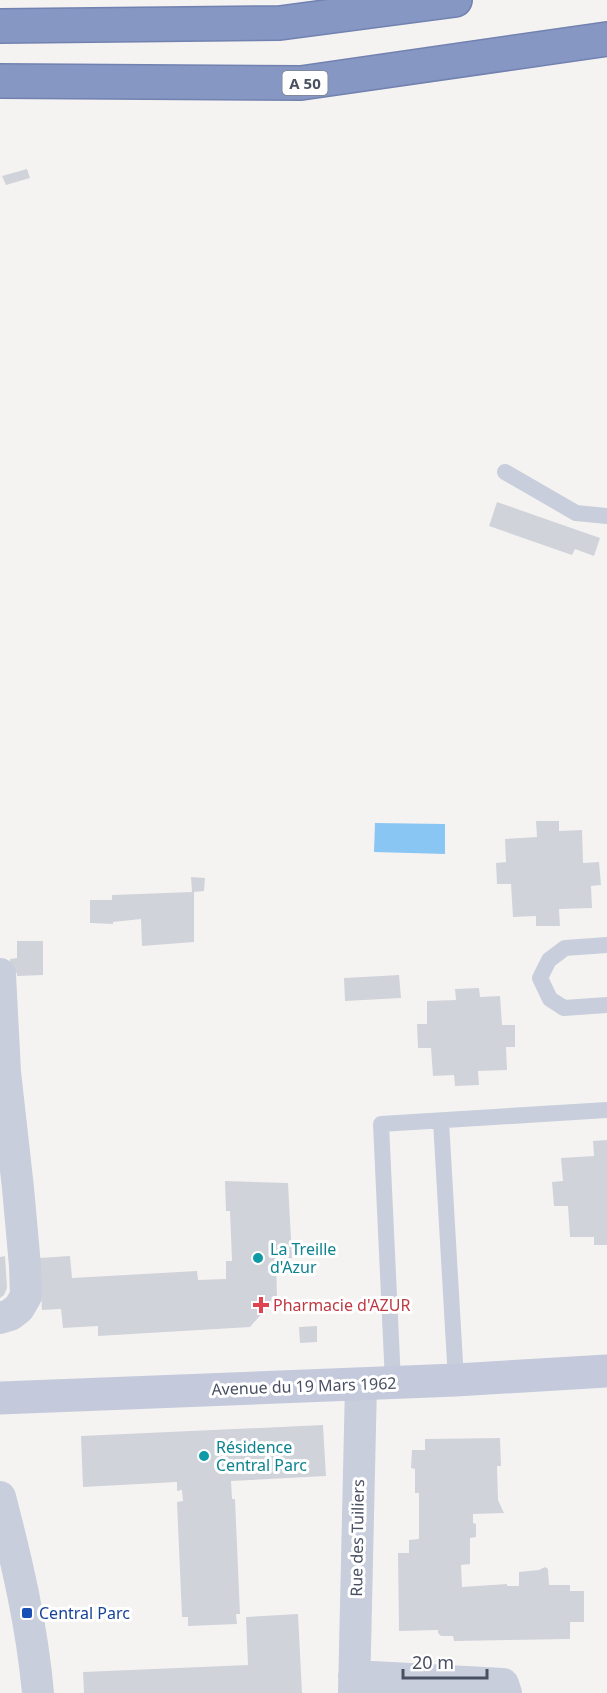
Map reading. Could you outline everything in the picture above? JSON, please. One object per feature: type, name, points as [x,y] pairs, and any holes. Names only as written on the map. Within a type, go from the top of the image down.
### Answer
[{"type":"highway","points":[[0,26],[280,23],[455,0]]},
{"type":"highway","name":"A 50","points":[[0,81],[301,83],[607,39]]},
{"type":"main road","name":"Avenue du 19 Mars 1962","points":[[0,1398],[456,1380],[607,1371]]},
{"type":"street","points":[[0,975],[5,1072],[23,1244],[26,1296],[19,1308],[10,1315],[0,1318]]},
{"type":"street","name":"Rue des Tuiliers","points":[[354,1685],[377,1383]]},
{"type":"street","points":[[0,1497],[16,1556],[34,1649],[38,1693]]},
{"type":"street","points":[[354,1685],[503,1684],[506,1693]]},
{"type":"lane","points":[[505,472],[576,513],[607,516]]},
{"type":"lane","points":[[607,945],[565,948],[549,960],[540,978],[550,999],[564,1008],[607,1005]]},
{"type":"lane","points":[[377,1383],[381,1124],[607,1110]]},
{"type":"lane","points":[[441,1121],[456,1380]]},
{"type":"water","points":[[375,823],[445,824],[445,854],[374,852]]},
{"type":"building","points":[[27,169],[30,178],[6,185],[2,176]]},
{"type":"building","points":[[497,502],[600,538],[594,556],[575,549],[572,555],[489,526]]},
{"type":"building","points":[[536,821],[559,821],[559,831],[582,830],[583,863],[599,862],[601,885],[591,886],[592,908],[559,909],[560,926],[536,926],[536,916],[513,917],[511,884],[497,884],[496,863],[506,862],[505,839],[537,837]]},
{"type":"building","points":[[191,877],[205,878],[204,891],[194,892],[194,942],[142,946],[141,919],[113,922],[113,924],[90,923],[90,900],[112,900],[112,895],[192,892]]},
{"type":"building","points":[[17,941],[43,941],[43,975],[17,976],[17,973],[10,973],[10,959],[17,958]]},
{"type":"building","points":[[399,975],[401,998],[345,1001],[344,978]]},
{"type":"building","points":[[479,988],[480,997],[500,996],[502,1025],[515,1025],[515,1047],[506,1047],[507,1070],[478,1071],[479,1085],[455,1086],[454,1075],[433,1076],[431,1048],[418,1048],[417,1024],[427,1024],[427,1001],[456,1000],[455,989]]},
{"type":"building","points":[[607,1140],[607,1245],[594,1245],[594,1237],[570,1237],[568,1206],[554,1206],[552,1182],[563,1181],[561,1158],[594,1156],[593,1141]]},
{"type":"building","name":"La Treille d'Azur","points":[[225,1181],[288,1183],[292,1258],[276,1259],[277,1296],[250,1327],[98,1336],[98,1326],[63,1328],[61,1309],[42,1310],[39,1258],[70,1256],[72,1278],[197,1271],[198,1280],[226,1279],[226,1261],[232,1261],[230,1211],[226,1211]]},
{"type":"building","points":[[5,1256],[7,1288],[0,1298],[0,1257]]},
{"type":"building","points":[[317,1326],[317,1342],[300,1343],[299,1327]]},
{"type":"building","name":"Résidence Central Parc","points":[[323,1425],[326,1476],[231,1481],[232,1499],[235,1499],[240,1614],[236,1614],[237,1624],[188,1626],[188,1617],[182,1617],[177,1502],[183,1501],[182,1490],[177,1491],[177,1482],[83,1487],[81,1436]]},
{"type":"building","points":[[500,1438],[501,1466],[497,1466],[498,1500],[504,1513],[473,1514],[476,1537],[470,1538],[470,1564],[461,1565],[462,1587],[507,1584],[507,1586],[519,1586],[519,1572],[539,1570],[545,1567],[548,1569],[549,1585],[570,1585],[570,1591],[584,1591],[584,1622],[570,1622],[570,1639],[454,1641],[453,1636],[441,1636],[438,1630],[399,1631],[398,1553],[409,1553],[409,1540],[419,1539],[419,1493],[415,1493],[415,1469],[411,1468],[412,1450],[425,1450],[425,1439]]},
{"type":"building","points":[[298,1614],[302,1693],[84,1693],[83,1672],[248,1665],[246,1617]]},
{"type":"place","name":"La Treille d'Azur","points":[[258,1258]]},
{"type":"place","name":"Pharmacie d'AZUR","points":[[261,1305]]},
{"type":"place","name":"Résidence Central Parc","points":[[204,1456]]},
{"type":"place","name":"Central Parc","points":[[27,1613]]}]
